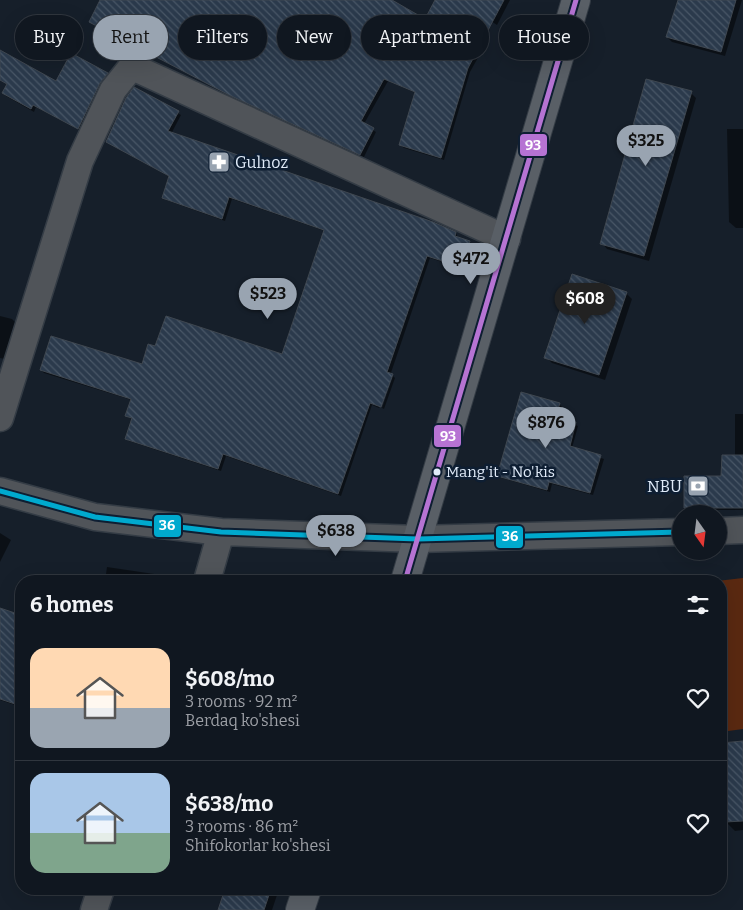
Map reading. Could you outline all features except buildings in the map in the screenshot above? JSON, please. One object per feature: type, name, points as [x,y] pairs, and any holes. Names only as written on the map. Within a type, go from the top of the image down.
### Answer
[{"type":"main road","points":[[407,575],[576,0]]},
{"type":"main road","points":[[300,910],[305,895]]},
{"type":"street","points":[[0,418],[80,162],[113,90],[129,70],[138,69],[507,239]]},
{"type":"street","points":[[0,491],[95,517],[221,532],[418,539],[672,532]]},
{"type":"street","points":[[728,531],[743,530]]},
{"type":"street","points":[[209,575],[221,532]]},
{"type":"street","points":[[94,910],[99,895]]},
{"type":"shaded area","points":[[743,578],[743,729],[727,731],[727,580]]},
{"type":"transit line","name":"93","points":[[407,575],[576,0]]},
{"type":"transit line","name":"36","points":[[0,491],[95,517],[221,532],[418,539],[672,532]]},
{"type":"place","name":"Gulnoz","points":[[219,162]]},
{"type":"place","name":"Mang'it - No'kis","points":[[437,472]]},
{"type":"place","name":"NBU","points":[[698,486]]}]
